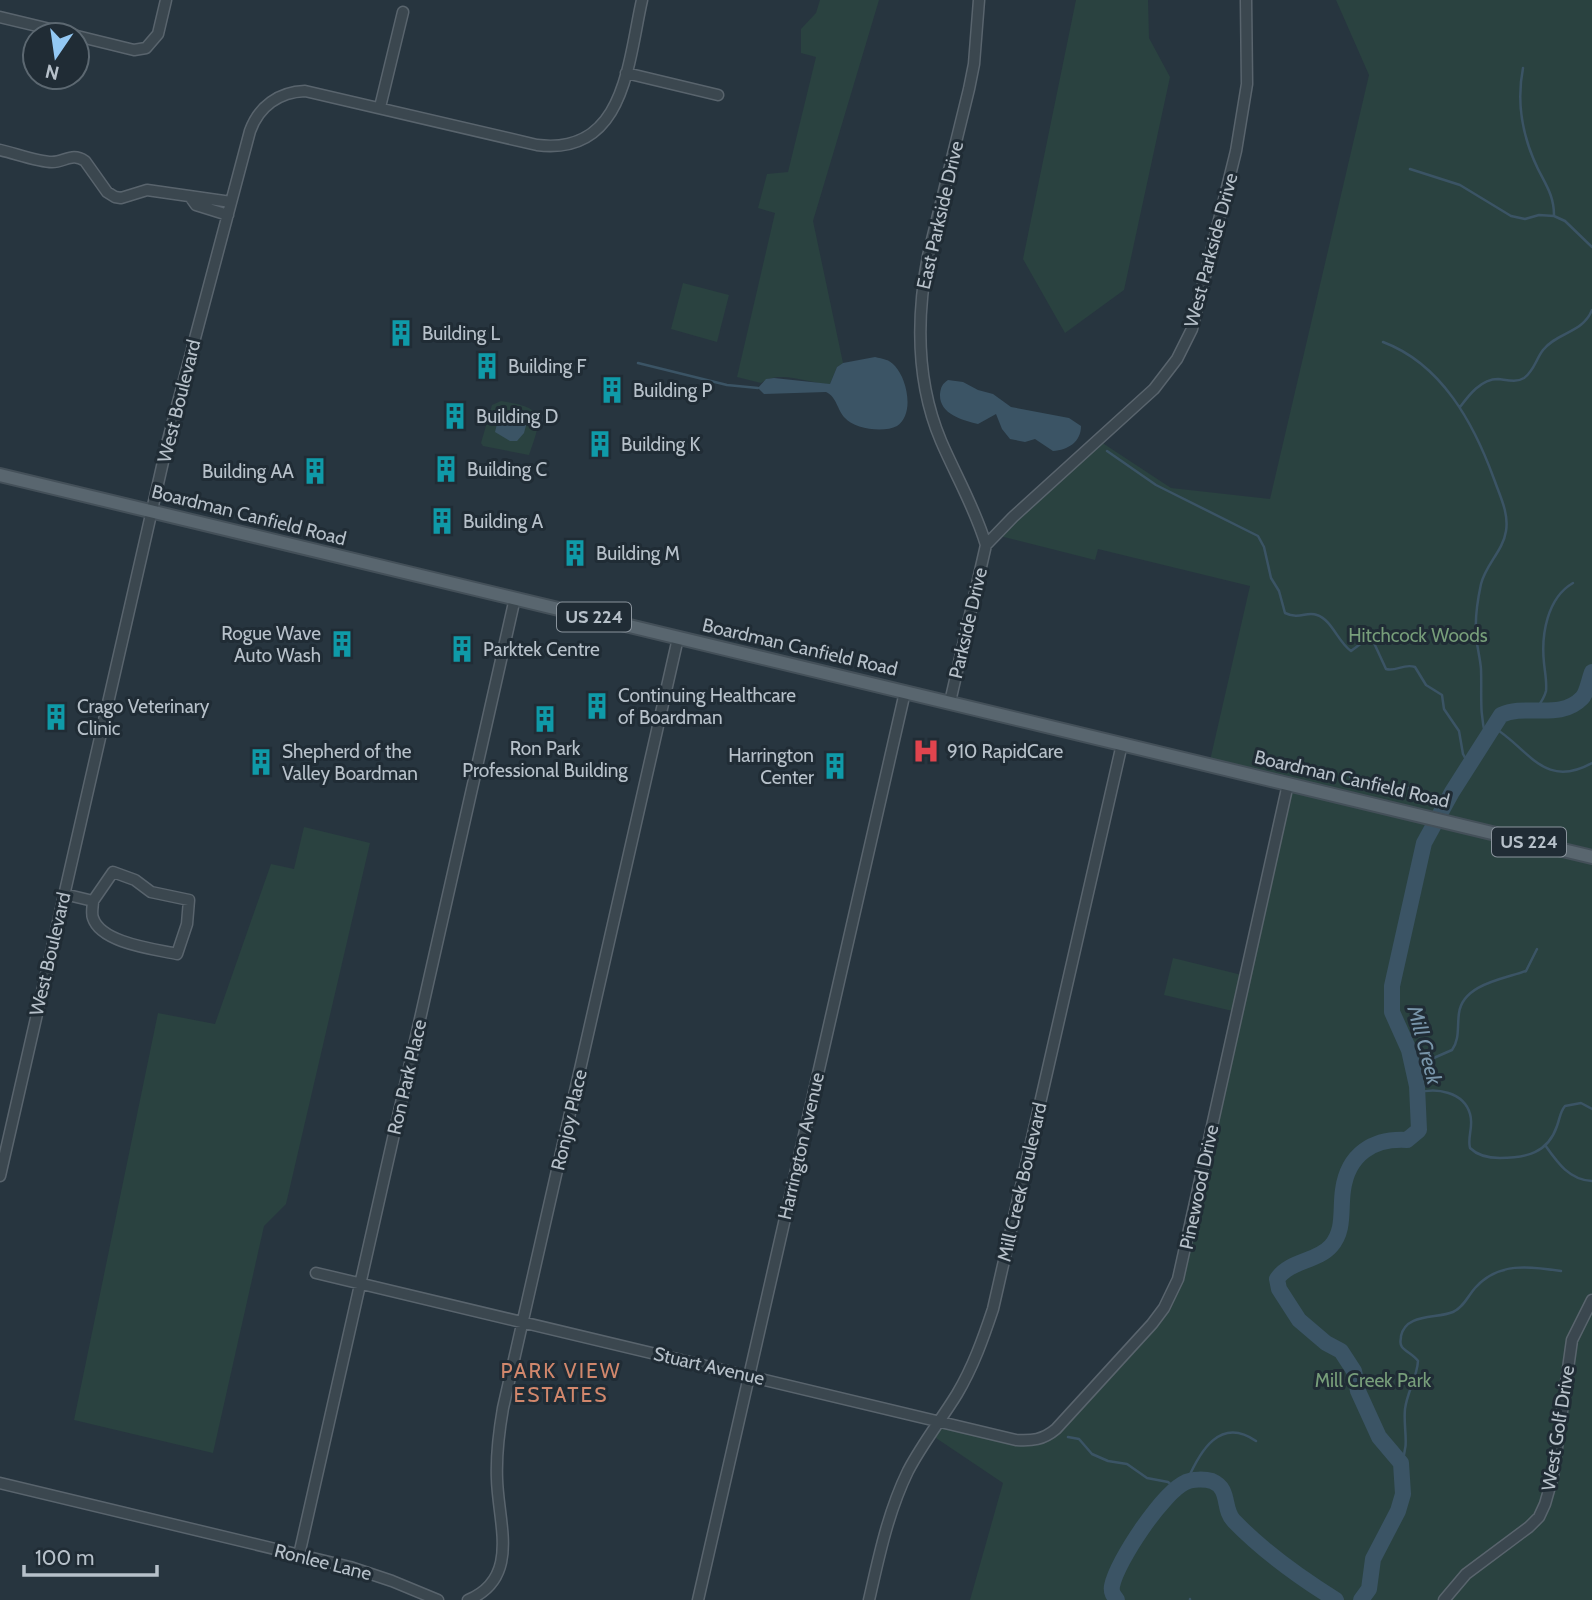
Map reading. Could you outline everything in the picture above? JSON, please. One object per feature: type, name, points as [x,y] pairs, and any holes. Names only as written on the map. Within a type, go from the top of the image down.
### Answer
[{"type":"main road","name":"Boardman Canfield Road","points":[[0,475],[1592,857]]},
{"type":"street","points":[[91,39],[134,50],[146,48],[158,34],[166,0]]},
{"type":"street","name":"West Boulevard","points":[[0,1176],[152,511],[252,125],[262,109],[273,100],[291,92],[305,91],[537,145],[561,146],[590,135],[605,122],[618,101],[642,0]]},
{"type":"street","name":"East Parkside Drive","points":[[979,0],[974,64],[928,256],[923,285],[920,338],[925,387],[935,427],[973,506],[986,545]]},
{"type":"street","name":"West Parkside Drive","points":[[986,545],[1154,388],[1185,344],[1201,300],[1244,114],[1248,59],[1246,0]]},
{"type":"street","points":[[380,107],[402,12]]},
{"type":"street","points":[[0,17],[21,22]]},
{"type":"street","points":[[626,73],[718,95]]},
{"type":"street","points":[[0,150],[52,162],[71,156],[80,157],[107,192],[115,197],[121,198],[147,190],[231,202]]},
{"type":"street","points":[[191,198],[196,205],[228,215]]},
{"type":"street","name":"Parkside Drive","points":[[950,702],[986,545]]},
{"type":"street","name":"Ron Park Place","points":[[299,1555],[515,598]]},
{"type":"street","name":"Ronjoy Place","points":[[472,1598],[489,1587],[496,1577],[503,1557],[497,1482],[503,1408],[678,638]]},
{"type":"street","name":"Harrington Avenue","points":[[698,1600],[905,692]]},
{"type":"street","name":"Mill Creek Boulevard","points":[[869,1600],[882,1544],[898,1494],[922,1446],[972,1366],[993,1309],[1122,744]]},
{"type":"street","name":"Pinewood Drive","points":[[939,1421],[1016,1440],[1029,1441],[1045,1437],[1056,1429],[1152,1324],[1173,1293],[1184,1257],[1288,784]]},
{"type":"street","points":[[113,872],[135,880],[152,892],[189,900],[187,924],[177,954],[122,941],[101,931],[93,918],[93,901],[113,872]]},
{"type":"street","points":[[64,894],[93,901]]},
{"type":"street","name":"Stuart Avenue","points":[[316,1273],[939,1421]]},
{"type":"street","name":"West Golf Drive","points":[[1444,1600],[1466,1574],[1529,1528],[1539,1517],[1553,1476],[1572,1340],[1592,1300]]},
{"type":"street","name":"Ronlee Lane","points":[[0,1483],[371,1573],[438,1600]]},
{"type":"green space","points":[[820,0],[879,0],[813,221],[843,363],[837,367],[830,384],[785,377],[768,379],[761,383],[737,377],[775,213],[758,208],[767,174],[788,172],[816,57],[801,53],[801,29],[816,13]]},
{"type":"green space","points":[[1076,0],[1148,0],[1149,38],[1170,77],[1124,290],[1065,333],[1023,259]]},
{"type":"green space","name":"Mill Creek Park","points":[[1336,0],[1592,0],[1592,1600],[970,1600],[1003,1483],[930,1434],[939,1421],[1016,1440],[1051,1433],[1173,1293],[1237,1012],[1164,995],[1173,958],[1246,976],[1288,785],[1209,765],[1250,586],[1098,549],[1095,560],[996,535],[1098,440],[1171,488],[1270,499],[1369,75]]},
{"type":"green space","points":[[683,283],[729,295],[717,342],[671,329]]},
{"type":"green space","points":[[501,401],[526,407],[537,416],[537,431],[529,455],[483,446],[481,443],[492,405]]},
{"type":"green space","points":[[304,827],[370,843],[286,1204],[264,1226],[213,1453],[74,1420],[158,1013],[215,1024],[271,864],[294,869]]},
{"type":"water","points":[[875,357],[893,364],[906,388],[907,405],[903,421],[891,428],[870,429],[849,422],[826,392],[764,394],[758,388],[766,379],[774,378],[830,384],[837,367],[843,363]]},
{"type":"water","points":[[948,380],[963,382],[993,394],[1011,407],[1069,418],[1081,426],[1079,437],[1068,447],[1053,451],[1035,439],[1025,442],[1010,439],[996,414],[978,424],[959,418],[947,411],[941,401],[941,388]]},
{"type":"water","points":[[523,412],[528,418],[524,433],[517,441],[510,441],[495,432],[502,413]]},
{"type":"waterway","points":[[1523,68],[1520,107],[1524,132],[1532,157],[1551,196],[1554,215]]},
{"type":"waterway","points":[[1410,169],[1460,185],[1511,216],[1525,219],[1539,215],[1554,216],[1565,221],[1592,247]]},
{"type":"waterway","points":[[1460,407],[1486,382],[1524,378],[1549,344],[1583,323],[1592,310]]},
{"type":"waterway","points":[[1383,342],[1422,365],[1453,398],[1477,437],[1505,511],[1507,524],[1504,538],[1483,577],[1476,614],[1486,738]]},
{"type":"waterway","points":[[638,363],[727,385],[758,388]]},
{"type":"waterway","points":[[1107,451],[1156,485],[1258,536],[1285,613],[1295,616],[1317,615],[1331,626],[1351,651],[1363,642],[1374,643],[1386,669],[1415,667],[1426,685],[1442,695],[1444,709],[1459,731],[1463,754],[1469,765]]},
{"type":"waterway","points":[[1535,711],[1546,691],[1543,652],[1548,618],[1557,598],[1573,583]]},
{"type":"waterway","name":"Mill Creek","points":[[1361,1600],[1369,1589],[1373,1559],[1398,1511],[1403,1494],[1401,1463],[1379,1437],[1358,1391],[1354,1371],[1341,1351],[1326,1343],[1299,1320],[1279,1289],[1277,1279],[1289,1268],[1325,1251],[1335,1240],[1340,1227],[1346,1177],[1356,1158],[1373,1145],[1407,1140],[1419,1130],[1417,1086],[1409,1050],[1392,1012],[1392,986],[1424,843],[1452,792],[1501,715],[1564,709],[1573,705],[1584,696],[1592,672]]},
{"type":"waterway","points":[[1493,727],[1549,769],[1561,772],[1592,763]]},
{"type":"waterway","points":[[1350,777],[1361,777],[1449,798]]},
{"type":"waterway","points":[[1413,1067],[1452,1050],[1457,1037],[1459,1013],[1468,995],[1486,984],[1526,971],[1537,949]]},
{"type":"waterway","points":[[1417,1093],[1441,1091],[1462,1101],[1471,1118],[1470,1148],[1480,1155],[1492,1158],[1519,1157],[1542,1148],[1553,1135],[1565,1106],[1581,1103],[1592,1109]]},
{"type":"waterway","points":[[1545,1145],[1570,1174],[1592,1181]]},
{"type":"waterway","points":[[1401,1463],[1406,1443],[1405,1409],[1418,1361],[1401,1346],[1404,1329],[1415,1320],[1457,1310],[1484,1280],[1504,1270],[1526,1267],[1561,1271]]},
{"type":"waterway","points":[[1187,1481],[1198,1459],[1213,1440],[1232,1432],[1256,1441]]},
{"type":"waterway","points":[[1068,1437],[1079,1439],[1092,1454],[1108,1461],[1127,1464],[1147,1478],[1168,1482],[1176,1489]]},
{"type":"waterway","name":"Mill Creek","points":[[1117,1600],[1112,1586],[1122,1561],[1142,1528],[1176,1488],[1192,1480],[1212,1481],[1218,1485],[1234,1521],[1270,1554],[1336,1600]]},
{"type":"place","name":"Building L","points":[[401,333]]},
{"type":"place","name":"Building F","points":[[487,366]]},
{"type":"place","name":"Building P","points":[[612,390]]},
{"type":"place","name":"Building D","points":[[455,416]]},
{"type":"place","name":"Building K","points":[[600,444]]},
{"type":"place","name":"Building C","points":[[446,469]]},
{"type":"place","name":"Building AA","points":[[315,471]]},
{"type":"place","name":"Building A","points":[[442,521]]},
{"type":"place","name":"Building M","points":[[575,553]]},
{"type":"place","name":"Rogue Wave Auto Wash","points":[[342,644]]},
{"type":"place","name":"Parktek Centre","points":[[462,649]]},
{"type":"place","name":"Continuing Healthcare of Boardman","points":[[597,706]]},
{"type":"place","name":"Crago Veterinary Clinic","points":[[56,717]]},
{"type":"place","name":"Ron Park Professional Building","points":[[545,719]]},
{"type":"place","name":"910 RapidCare","points":[[926,751]]},
{"type":"place","name":"Shepherd of the Valley Boardman","points":[[261,762]]},
{"type":"place","name":"Harrington Center","points":[[835,766]]},
{"type":"district","name":"PARK VIEW ESTATES","points":[[561,1382]]},
{"type":"park label","name":"Hitchcock Woods","points":[[1418,635]]}]
